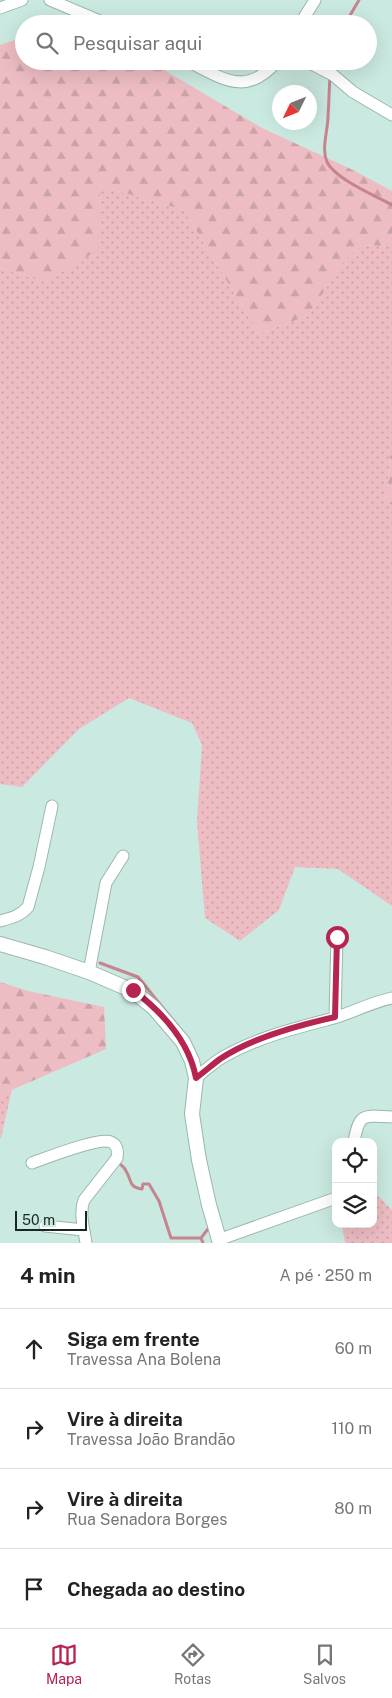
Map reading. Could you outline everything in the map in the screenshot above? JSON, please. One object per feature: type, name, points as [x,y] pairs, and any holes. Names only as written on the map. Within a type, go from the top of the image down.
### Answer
[{"type":"street","points":[[0,8],[22,0]]},
{"type":"street","points":[[50,0],[86,15]]},
{"type":"street","points":[[306,15],[315,0]]},
{"type":"street","points":[[206,70],[224,79],[237,82],[251,82],[260,78],[268,70]]},
{"type":"street","points":[[323,70],[333,75],[353,92],[392,115]]},
{"type":"street","points":[[0,920],[17,916],[28,907],[39,868],[52,806]]},
{"type":"street","points":[[89,972],[106,883],[123,856]]},
{"type":"street","points":[[335,1017],[337,937]]},
{"type":"street","points":[[0,944],[89,972],[133,990],[154,1008],[183,1042],[192,1061],[196,1078],[192,1114],[199,1160],[219,1241],[332,1199]]},
{"type":"street","points":[[196,1078],[221,1058],[256,1041],[392,998]]},
{"type":"street","points":[[354,1138],[356,1126],[366,1116],[392,1117]]},
{"type":"street","points":[[32,1162],[84,1145],[104,1141],[111,1142],[116,1146],[118,1152],[116,1158],[84,1200],[82,1211],[86,1243]]},
{"type":"street","points":[[45,1226],[84,1230]]},
{"type":"green space","points":[[15,40],[15,70],[164,70],[262,128],[353,170],[392,191],[392,246],[361,245],[341,264],[309,315],[259,334],[184,210],[100,186],[98,250],[45,282],[0,268],[0,45]]},
{"type":"green space","points":[[100,186],[184,210],[259,334],[309,315],[341,264],[361,245],[392,246],[392,455],[390,457],[386,500],[392,505],[392,906],[338,869],[295,867],[279,910],[240,941],[205,918],[197,822],[202,745],[192,723],[129,698],[79,729],[22,787],[0,784],[0,268],[45,282],[97,250]]},
{"type":"green space","points":[[392,455],[392,505],[386,501],[390,456]]},
{"type":"green space","points":[[0,982],[28,991],[104,1007],[106,1049],[0,1095]]},
{"type":"green space","points":[[12,1089],[1,1138],[0,1139],[0,1095]]},
{"type":"green space","points":[[377,1195],[392,1210],[392,1243],[345,1243],[343,1228],[377,1228]]},
{"type":"waterway","points":[[350,15],[359,0]]},
{"type":"waterway","points":[[330,77],[325,145],[327,162],[338,175],[347,181],[392,205]]},
{"type":"waterway","points":[[100,963],[138,977],[181,1030]]},
{"type":"waterway","points":[[120,1164],[125,1169],[134,1187],[142,1189],[143,1184],[149,1184],[159,1201],[171,1238],[201,1238],[203,1243]]},
{"type":"waterway","points":[[201,1238],[211,1225]]},
{"type":"route","points":[[133,990],[154,1008],[183,1042],[192,1061],[196,1078],[221,1058],[256,1041],[316,1021],[335,1017],[337,937]]}]
